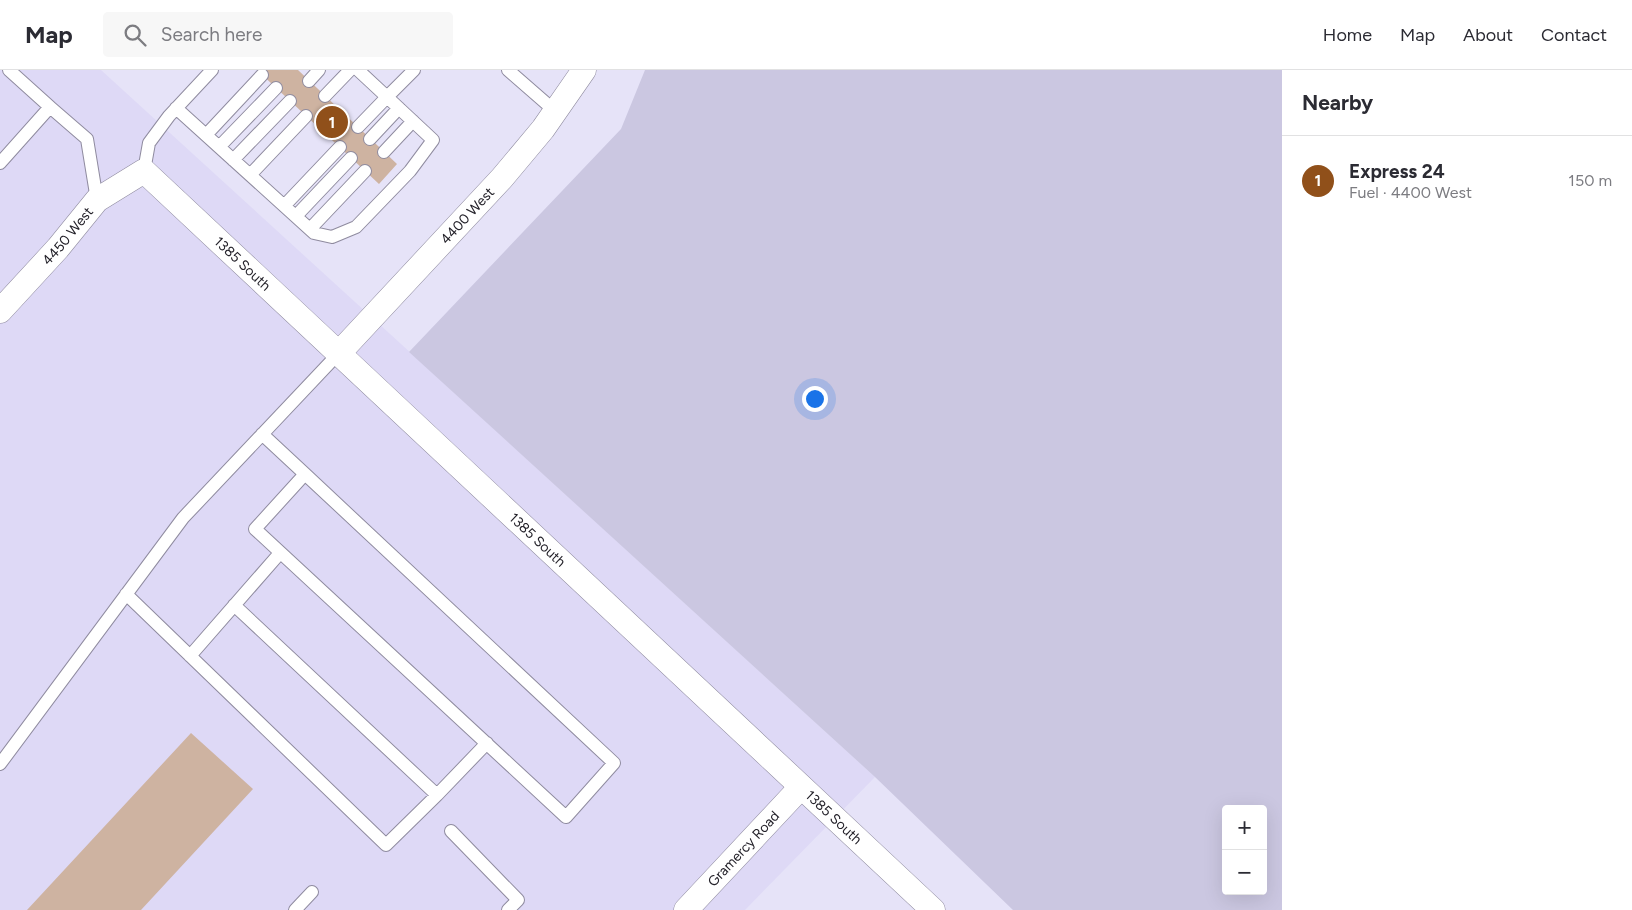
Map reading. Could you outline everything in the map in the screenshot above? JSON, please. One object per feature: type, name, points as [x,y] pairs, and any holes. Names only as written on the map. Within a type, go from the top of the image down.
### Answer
[{"type":"street","name":"4400 West","points":[[338,353],[502,178],[543,129],[584,70]]},
{"type":"street","name":"4450 West","points":[[0,311],[58,248],[97,200],[144,171]]},
{"type":"street","name":"1385 South","points":[[144,171],[933,910]]},
{"type":"street","name":"Gramercy Road","points":[[686,910],[801,788]]},
{"type":"lane","points":[[9,70],[87,139],[97,200]]},
{"type":"lane","points":[[144,171],[149,143],[176,108],[212,70]]},
{"type":"lane","points":[[309,81],[319,70]]},
{"type":"lane","points":[[325,96],[350,70]]},
{"type":"lane","points":[[176,108],[314,233],[332,237],[356,227],[410,170],[433,140],[358,70]]},
{"type":"lane","points":[[358,127],[414,70]]},
{"type":"lane","points":[[508,70],[555,112]]},
{"type":"lane","points":[[206,135],[262,75]]},
{"type":"lane","points":[[219,147],[276,88]]},
{"type":"lane","points":[[234,160],[290,101]]},
{"type":"lane","points":[[0,162],[50,107]]},
{"type":"lane","points":[[370,139],[399,108]]},
{"type":"lane","points":[[250,175],[306,116]]},
{"type":"lane","points":[[384,152],[413,121]]},
{"type":"lane","points":[[284,206],[340,147]]},
{"type":"lane","points":[[296,216],[351,158]]},
{"type":"lane","points":[[310,229],[365,171]]},
{"type":"lane","points":[[0,764],[183,518],[338,353]]},
{"type":"lane","points":[[262,434],[305,474],[614,763],[566,817],[255,529],[305,474]]},
{"type":"lane","points":[[190,656],[280,553]]},
{"type":"lane","points":[[126,594],[386,844],[487,743]]},
{"type":"lane","points":[[234,605],[437,795]]},
{"type":"lane","points":[[451,831],[518,900],[508,910]]},
{"type":"lane","points":[[296,910],[312,892]]},
{"type":"shaded area","points":[[0,70],[101,70],[875,777],[745,910],[0,910]]},
{"type":"shaded area","points":[[645,70],[1282,70],[1282,910],[1013,910],[875,777],[409,352],[621,129]]},
{"type":"building","points":[[257,70],[298,70],[397,164],[379,184]]},
{"type":"building","points":[[191,733],[253,789],[141,910],[27,910]]},
{"type":"place","name":"Express 24","points":[[332,122]]}]
